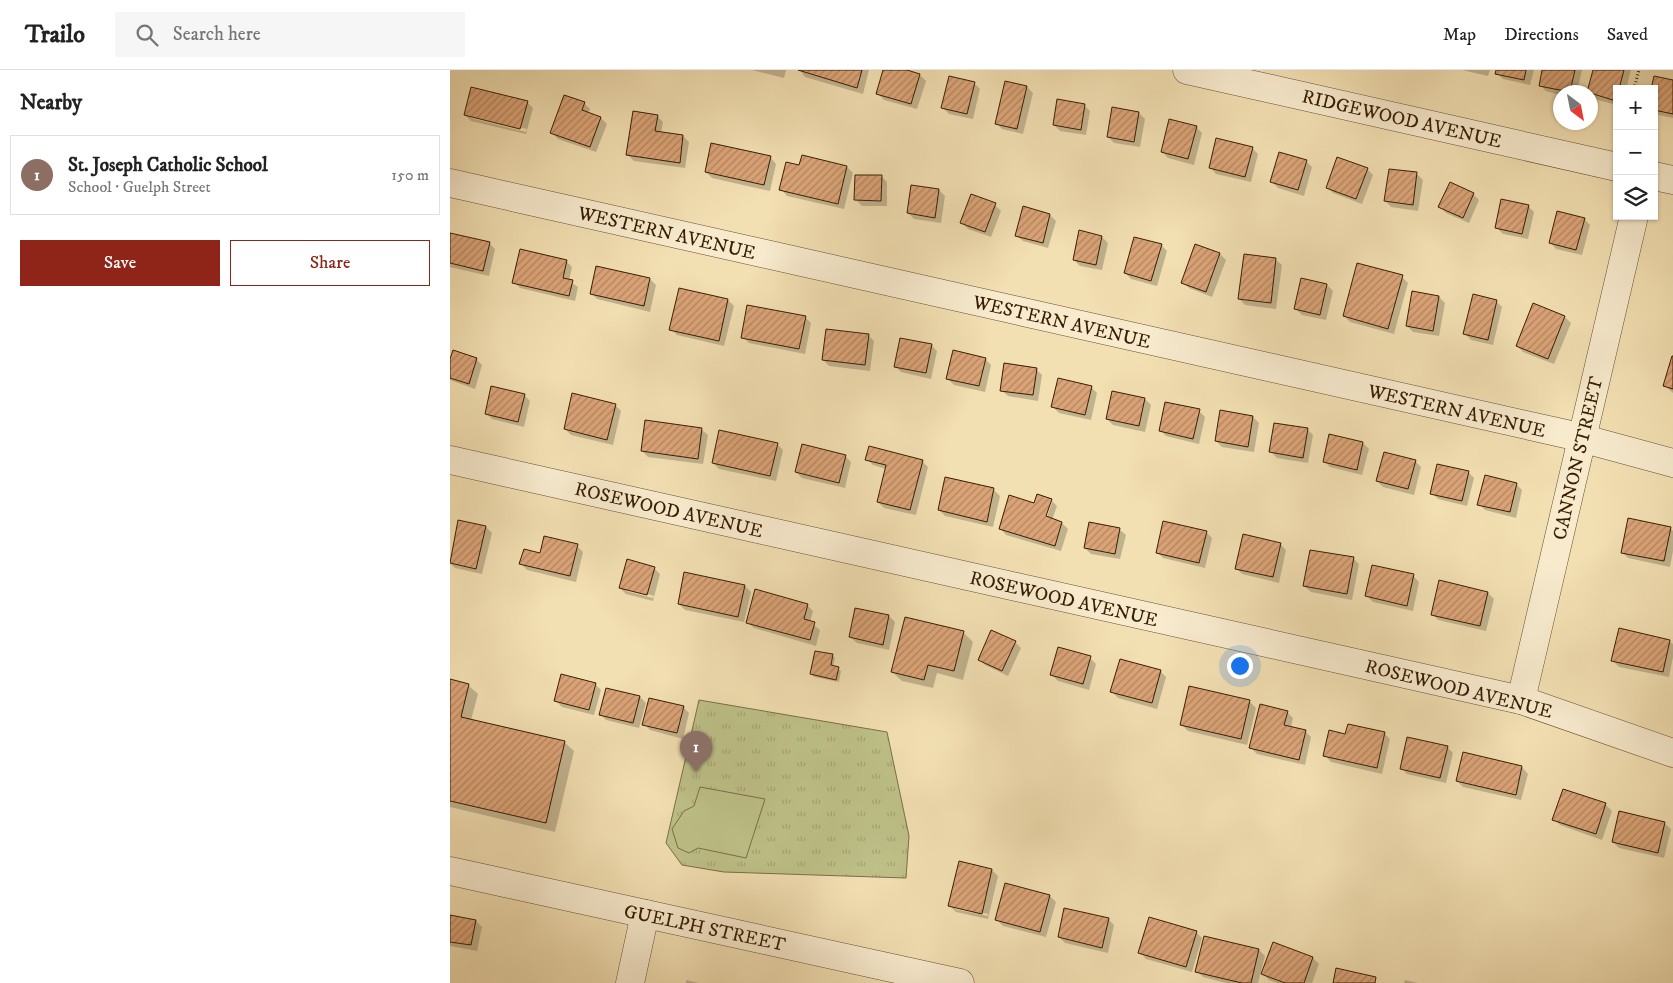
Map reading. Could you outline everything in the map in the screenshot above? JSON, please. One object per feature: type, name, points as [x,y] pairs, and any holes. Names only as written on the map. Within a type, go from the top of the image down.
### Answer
[{"type":"street","name":"RIDGEWOOD AVENUE","points":[[1187,70],[1613,166]]},
{"type":"street","points":[[1658,177],[1673,180]]},
{"type":"street","name":"WESTERN AVENUE","points":[[450,183],[1582,438],[1673,464]]},
{"type":"street","name":"CANNON STREET","points":[[1521,700],[1633,220]]},
{"type":"street","name":"ROSEWOOD AVENUE","points":[[450,460],[1521,700],[1673,754]]},
{"type":"street","name":"GUELPH STREET","points":[[450,871],[960,983]]},
{"type":"street","points":[[630,983],[646,914]]},
{"type":"path","points":[[1635,85],[1639,70]]},
{"type":"green space","points":[[699,700],[887,732],[909,836],[906,878],[724,872],[682,865],[666,843]]},
{"type":"green space","points":[[700,787],[765,799],[746,858],[698,848],[689,853],[678,848],[672,829],[684,811],[694,806]]},
{"type":"building","points":[[798,70],[862,70],[857,88]]},
{"type":"building","points":[[883,70],[907,70],[920,74],[911,104],[876,94]]},
{"type":"building","points":[[1496,70],[1526,70],[1524,80],[1495,74]]},
{"type":"building","points":[[1542,70],[1575,70],[1572,85],[1553,85],[1553,89],[1539,86]]},
{"type":"building","points":[[1593,70],[1624,70],[1620,85],[1613,85],[1613,100],[1598,95],[1598,85],[1589,85]]},
{"type":"building","points":[[949,76],[975,82],[967,114],[941,108]]},
{"type":"building","points":[[1654,76],[1673,80],[1673,114],[1658,111],[1658,85],[1652,85]]},
{"type":"building","points":[[1005,81],[1027,86],[1017,129],[995,124]]},
{"type":"building","points":[[471,87],[528,101],[520,129],[464,115]]},
{"type":"building","points":[[564,95],[585,102],[582,110],[601,117],[590,147],[550,133]]},
{"type":"building","points":[[1057,99],[1085,104],[1081,130],[1053,125]]},
{"type":"building","points":[[1112,107],[1139,112],[1134,142],[1107,137]]},
{"type":"building","points":[[633,111],[658,115],[655,131],[683,135],[680,163],[626,155]]},
{"type":"building","points":[[1169,119],[1197,126],[1188,159],[1161,152]]},
{"type":"building","points":[[1216,138],[1253,147],[1245,177],[1209,168]]},
{"type":"building","points":[[711,143],[771,156],[764,185],[705,172]]},
{"type":"building","points":[[1279,152],[1307,160],[1298,190],[1270,182]]},
{"type":"building","points":[[802,155],[847,166],[838,204],[779,190],[786,162],[799,165]]},
{"type":"building","points":[[1337,157],[1368,168],[1356,199],[1326,188]]},
{"type":"building","points":[[1389,169],[1417,172],[1413,205],[1384,201]]},
{"type":"building","points":[[855,175],[882,175],[881,201],[854,200]]},
{"type":"building","points":[[1450,182],[1474,193],[1463,218],[1438,207]]},
{"type":"building","points":[[911,185],[939,189],[935,218],[907,213]]},
{"type":"building","points":[[971,194],[996,203],[985,232],[960,223]]},
{"type":"building","points":[[1501,199],[1529,205],[1522,234],[1495,228]]},
{"type":"building","points":[[1023,206],[1050,214],[1043,243],[1015,236]]},
{"type":"building","points":[[1557,211],[1585,218],[1576,250],[1549,243]]},
{"type":"building","points":[[1079,230],[1102,236],[1096,265],[1073,260]]},
{"type":"building","points":[[450,233],[490,242],[483,271],[450,263]]},
{"type":"building","points":[[1134,237],[1162,244],[1151,281],[1124,273]]},
{"type":"building","points":[[1195,244],[1220,253],[1206,292],[1181,283]]},
{"type":"building","points":[[520,249],[567,260],[563,278],[573,280],[569,296],[512,283]]},
{"type":"building","points":[[1244,254],[1276,258],[1271,303],[1238,299]]},
{"type":"building","points":[[1357,263],[1403,275],[1388,329],[1343,316]]},
{"type":"building","points":[[596,266],[650,278],[644,306],[590,294]]},
{"type":"building","points":[[1301,278],[1327,284],[1320,315],[1294,309]]},
{"type":"building","points":[[679,288],[728,299],[719,341],[669,330]]},
{"type":"building","points":[[1412,291],[1439,296],[1433,331],[1406,326]]},
{"type":"building","points":[[1473,294],[1497,300],[1488,340],[1463,334]]},
{"type":"building","points":[[1533,303],[1565,316],[1548,359],[1516,346]]},
{"type":"building","points":[[747,305],[806,316],[799,349],[741,338]]},
{"type":"building","points":[[826,329],[869,334],[865,365],[822,360]]},
{"type":"building","points":[[900,338],[932,344],[926,373],[894,367]]},
{"type":"building","points":[[453,350],[477,358],[469,384],[450,378],[450,359]]},
{"type":"building","points":[[953,350],[986,358],[979,386],[946,379]]},
{"type":"building","points":[[1673,356],[1673,389],[1663,386]]},
{"type":"building","points":[[1004,363],[1037,368],[1033,395],[1000,391]]},
{"type":"building","points":[[1058,378],[1092,386],[1085,415],[1051,407]]},
{"type":"building","points":[[491,386],[525,394],[518,422],[485,414]]},
{"type":"building","points":[[1112,391],[1145,398],[1139,426],[1106,419]]},
{"type":"building","points":[[572,393],[616,404],[607,440],[564,429]]},
{"type":"building","points":[[1165,402],[1200,409],[1193,439],[1159,431]]},
{"type":"building","points":[[1220,410],[1253,416],[1248,447],[1215,441]]},
{"type":"building","points":[[645,420],[702,428],[698,459],[641,451]]},
{"type":"building","points":[[1274,423],[1308,428],[1303,458],[1269,452]]},
{"type":"building","points":[[719,430],[778,443],[770,476],[712,463]]},
{"type":"building","points":[[1329,434],[1363,442],[1357,470],[1323,462]]},
{"type":"building","points":[[802,444],[846,455],[839,483],[795,472]]},
{"type":"building","points":[[869,446],[923,460],[910,510],[877,502],[886,465],[865,460]]},
{"type":"building","points":[[1384,452],[1416,460],[1408,489],[1376,481]]},
{"type":"building","points":[[1437,464],[1469,471],[1462,501],[1430,494]]},
{"type":"building","points":[[1485,475],[1517,483],[1510,512],[1477,505]]},
{"type":"building","points":[[945,477],[994,488],[987,522],[938,510]]},
{"type":"building","points":[[1037,494],[1052,499],[1046,516],[1062,522],[1055,546],[999,529],[1009,495],[1034,503]]},
{"type":"building","points":[[1628,518],[1671,527],[1664,561],[1621,553]]},
{"type":"building","points":[[458,520],[486,526],[476,569],[450,563]]},
{"type":"building","points":[[1163,521],[1207,531],[1199,563],[1156,553]]},
{"type":"building","points":[[1089,522],[1120,528],[1115,554],[1084,548]]},
{"type":"building","points":[[1243,534],[1281,543],[1273,577],[1235,569]]},
{"type":"building","points":[[544,536],[578,544],[570,576],[519,564],[524,549],[540,553]]},
{"type":"building","points":[[1310,550],[1354,557],[1347,594],[1303,586]]},
{"type":"building","points":[[627,559],[655,567],[647,595],[619,588]]},
{"type":"building","points":[[1372,565],[1414,574],[1407,606],[1365,596]]},
{"type":"building","points":[[684,572],[745,585],[738,617],[678,604]]},
{"type":"building","points":[[1439,580],[1488,592],[1480,626],[1431,615]]},
{"type":"building","points":[[755,589],[808,604],[804,619],[815,622],[810,640],[746,623]]},
{"type":"building","points":[[855,608],[889,615],[883,645],[849,637]]},
{"type":"building","points":[[905,617],[964,631],[954,671],[928,665],[924,680],[891,672]]},
{"type":"building","points":[[1619,628],[1670,640],[1663,672],[1611,661]]},
{"type":"building","points":[[991,630],[1016,641],[1002,671],[978,660]]},
{"type":"building","points":[[1058,647],[1091,656],[1083,684],[1050,675]]},
{"type":"building","points":[[815,651],[833,654],[831,665],[839,667],[836,680],[810,674]]},
{"type":"building","points":[[1120,659],[1161,670],[1152,703],[1110,692]]},
{"type":"building","points":[[561,674],[596,683],[589,710],[554,701]]},
{"type":"building","points":[[450,679],[469,684],[461,717],[565,741],[546,823],[450,801]]},
{"type":"building","points":[[1189,686],[1250,700],[1241,739],[1180,725]]},
{"type":"building","points":[[606,688],[640,696],[633,723],[599,715]]},
{"type":"building","points":[[649,698],[684,706],[677,733],[642,725]]},
{"type":"building","points":[[1260,704],[1288,711],[1284,725],[1306,730],[1299,760],[1249,748]]},
{"type":"building","points":[[1348,724],[1385,732],[1377,768],[1323,756],[1329,730],[1345,734]]},
{"type":"building","points":[[1407,737],[1448,746],[1440,778],[1400,769]]},
{"type":"building","points":[[1463,752],[1522,766],[1516,795],[1456,781]]},
{"type":"building","points":[[1563,789],[1606,803],[1596,834],[1552,820]]},
{"type":"building","points":[[1619,811],[1665,822],[1658,853],[1612,842]]},
{"type":"building","points":[[959,861],[992,869],[982,914],[948,906]]},
{"type":"building","points":[[1005,883],[1050,895],[1040,932],[995,920]]},
{"type":"building","points":[[1064,908],[1109,918],[1102,948],[1058,937]]},
{"type":"building","points":[[450,915],[476,920],[471,945],[450,942]]},
{"type":"building","points":[[1149,917],[1197,931],[1186,967],[1138,953]]},
{"type":"building","points":[[1204,936],[1259,949],[1251,983],[1242,983],[1195,972]]},
{"type":"building","points":[[1273,942],[1313,957],[1304,983],[1285,983],[1261,974]]},
{"type":"building","points":[[1336,968],[1376,977],[1375,983],[1333,983]]},
{"type":"place","name":"St. Joseph Catholic School","points":[[696,772]]}]
